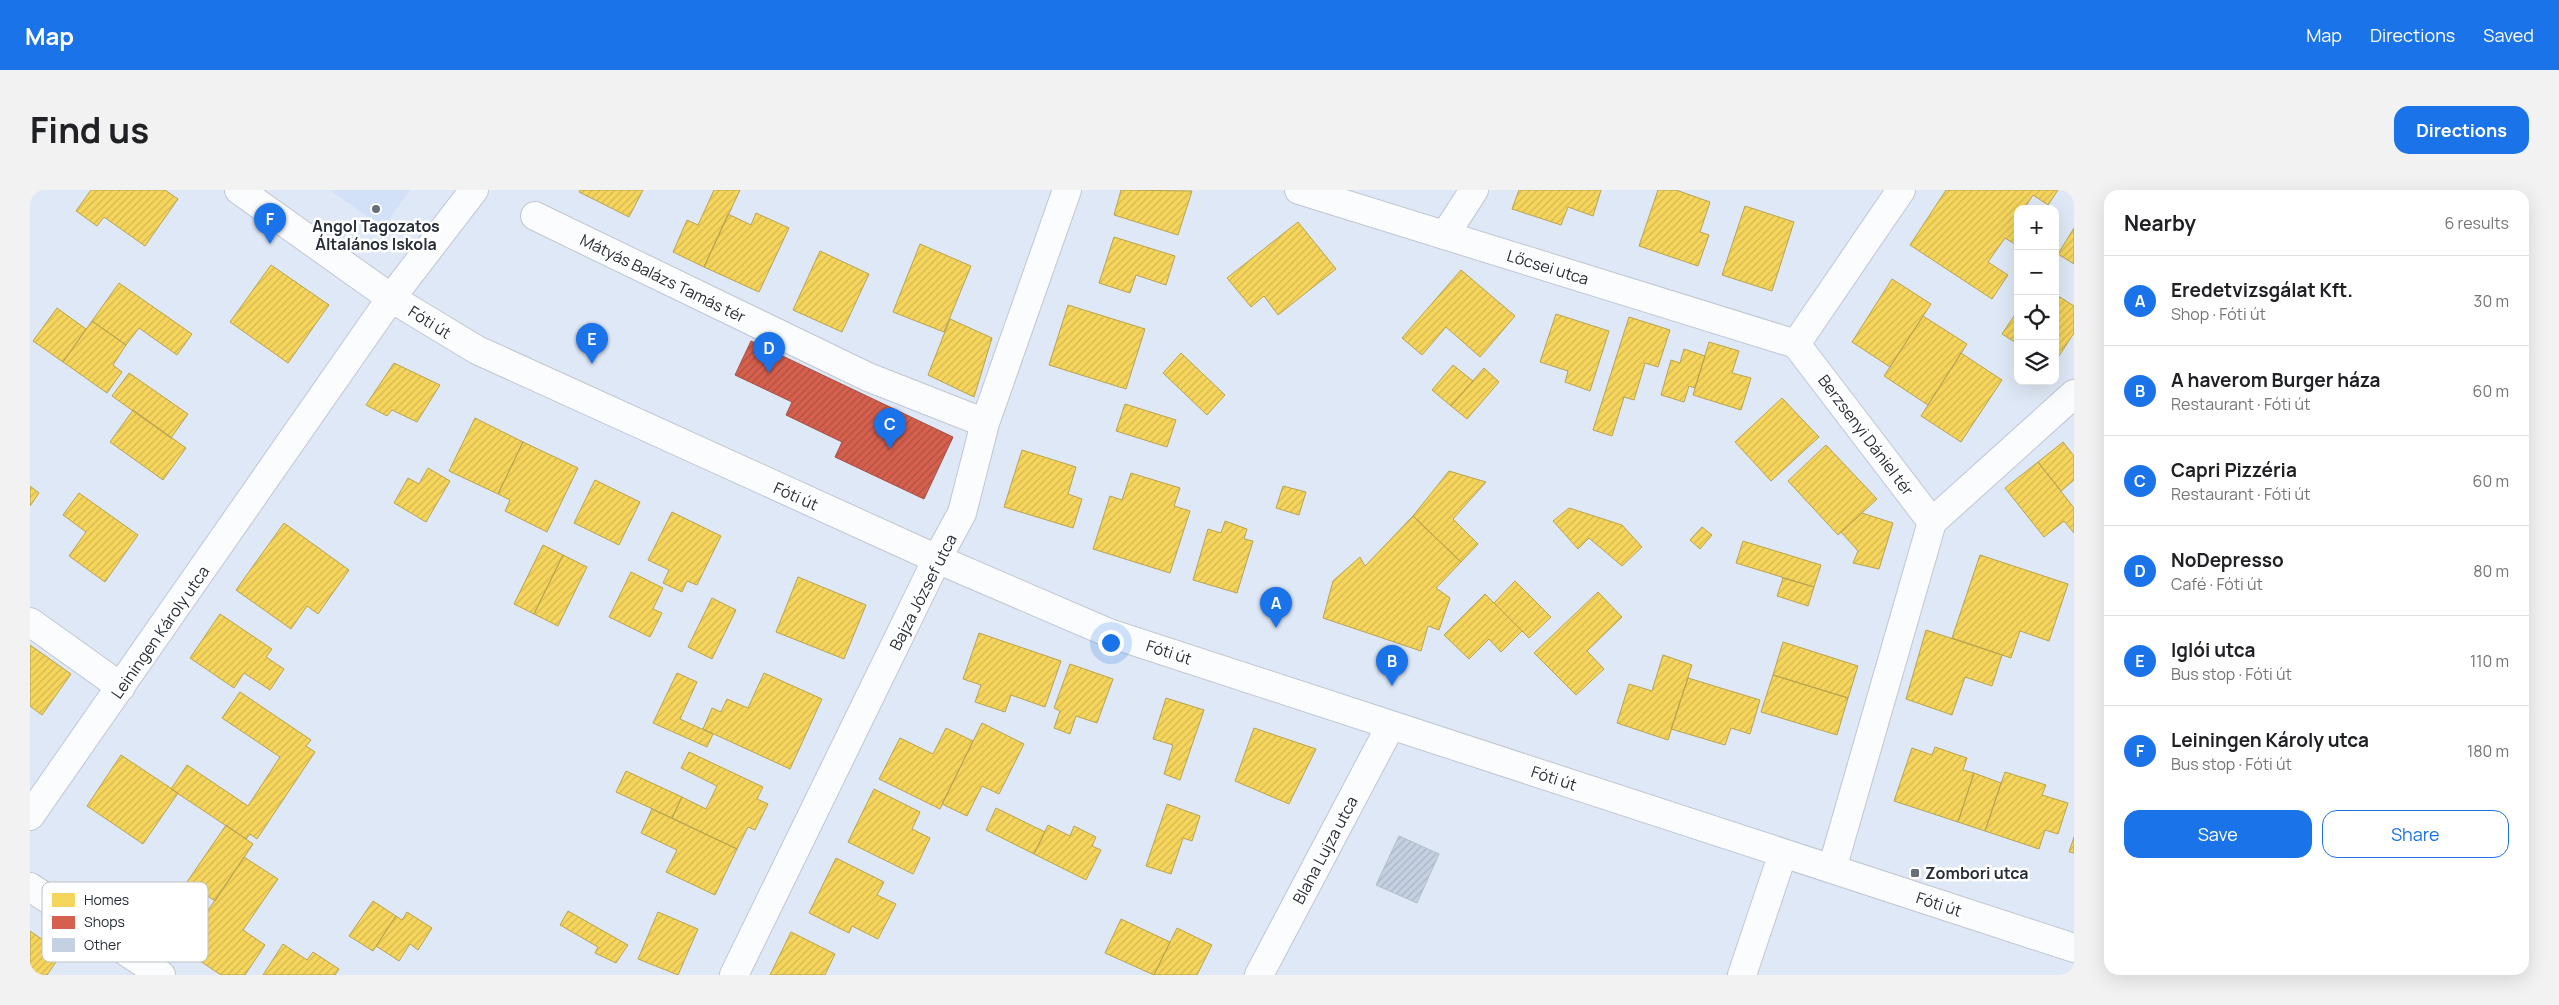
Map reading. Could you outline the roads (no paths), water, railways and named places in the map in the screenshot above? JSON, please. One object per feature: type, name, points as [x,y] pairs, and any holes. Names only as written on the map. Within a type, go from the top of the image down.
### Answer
[{"type":"street","name":"Fóti út","points":[[239,190],[391,298],[478,350],[937,559],[1109,633],[2074,948]]},
{"type":"street","name":"Leiningen Károly utca","points":[[30,816],[391,298],[474,190]]},
{"type":"street","name":"Bajza József utca","points":[[734,975],[937,559],[962,513],[985,423],[1067,190]]},
{"type":"street","name":"Lőcsei utca","points":[[1299,190],[1796,344]]},
{"type":"street","points":[[1444,235],[1474,190]]},
{"type":"street","points":[[1796,344],[1901,190]]},
{"type":"street","name":"Mátyás Balázs Tamás tér","points":[[535,216],[868,377],[985,423]]},
{"type":"street","name":"Berzsenyi Dániel tér","points":[[1796,344],[1932,522]]},
{"type":"street","points":[[1832,869],[1932,522],[2074,394]]},
{"type":"street","points":[[30,622],[121,687]]},
{"type":"street","name":"Blaha Lujza utca","points":[[1259,975],[1391,725]]},
{"type":"street","points":[[1742,975],[1783,853]]},
{"type":"street","points":[[30,886],[42,894]]},
{"type":"street","points":[[142,962],[161,975]]},
{"type":"place","name":"Angol Tagozatos Általános Iskola","points":[[376,209]]},
{"type":"place","name":"Leiningen Károly utca","points":[[270,244]]},
{"type":"place","name":"Iglói utca","points":[[592,364]]},
{"type":"place","name":"NoDepresso","points":[[769,373]]},
{"type":"place","name":"Capri Pizzéria","points":[[890,449]]},
{"type":"place","name":"Eredetvizsgálat Kft.","points":[[1276,628]]},
{"type":"place","name":"A haverom Burger háza","points":[[1392,686]]},
{"type":"place","name":"Zombori utca","points":[[1915,873]]}]
